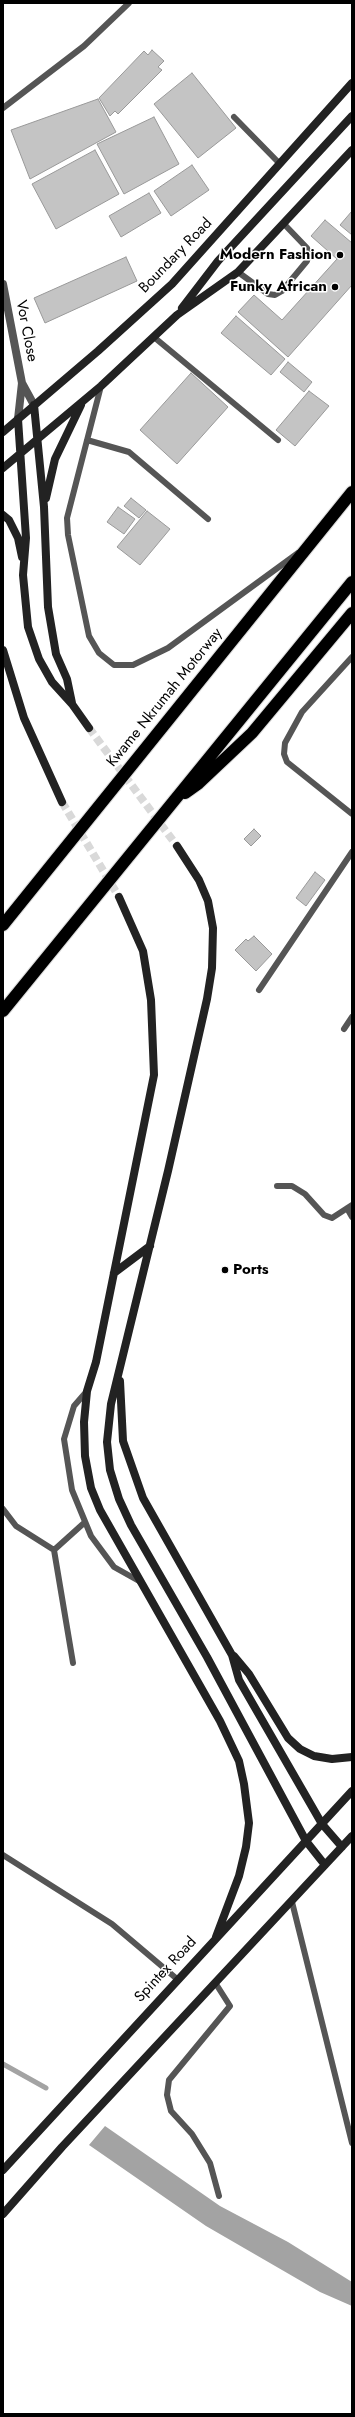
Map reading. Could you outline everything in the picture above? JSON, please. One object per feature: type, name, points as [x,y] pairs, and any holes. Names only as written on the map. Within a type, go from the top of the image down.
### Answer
[{"type":"highway","name":"Kwame Nkrumah Motorway","points":[[3,924],[352,492]]},
{"type":"highway","points":[[3,1011],[352,582]]},
{"type":"highway","points":[[174,801],[199,783],[252,733],[352,613]]},
{"type":"main road","name":"Boundary Road","points":[[3,432],[172,284],[352,83]]},
{"type":"main road","points":[[3,468],[83,402],[155,338],[177,315],[218,261],[312,157],[352,116]]},
{"type":"main road","points":[[177,315],[238,272],[352,150]]},
{"type":"main road","points":[[44,507],[55,459],[83,402]]},
{"type":"main road","points":[[34,405],[44,507],[48,607],[56,654],[67,679],[72,704]]},
{"type":"main road","points":[[18,419],[22,453],[26,538],[24,564],[28,627],[39,659],[52,682],[72,704],[90,728]]},
{"type":"main road","points":[[3,514],[9,520],[18,538],[24,564]]},
{"type":"main road","points":[[3,650],[24,718],[62,802]]},
{"type":"main road","points":[[177,846],[199,880],[208,901],[213,928],[212,968],[207,999],[150,1246],[120,1374],[111,1404],[107,1442],[110,1470],[119,1499],[306,1841],[325,1865]]},
{"type":"main road","points":[[119,897],[143,951],[151,1000],[154,1075],[114,1273],[88,1391],[84,1422],[85,1456],[91,1488],[100,1510],[220,1721],[239,1761],[244,1784],[249,1823],[246,1847],[239,1876],[216,1937]]},
{"type":"main road","points":[[114,1273],[150,1246]]},
{"type":"main road","points":[[120,1374],[123,1441],[143,1498],[232,1654],[249,1674],[288,1738],[300,1750],[314,1756],[332,1760],[352,1757]]},
{"type":"main road","points":[[232,1654],[239,1680],[322,1824],[342,1847]]},
{"type":"main road","name":"Spintex Road","points":[[3,2170],[176,1979],[352,1791]]},
{"type":"main road","points":[[3,2214],[62,2147],[216,1984],[352,1836]]},
{"type":"street","name":"Vor Close","points":[[3,284],[4,297],[22,383],[34,405]]},
{"type":"street","name":"Vor Close","points":[[18,419],[22,383]]},
{"type":"lane","points":[[3,108],[84,46],[129,3]]},
{"type":"lane","points":[[234,117],[280,164]]},
{"type":"lane","points":[[238,272],[268,294],[274,295],[282,291],[307,261],[309,254],[307,248],[284,224]]},
{"type":"lane","points":[[155,338],[278,440]]},
{"type":"lane","points":[[101,386],[67,518],[68,535],[89,636],[99,654],[114,665],[133,665],[168,648],[310,544]]},
{"type":"lane","points":[[87,440],[129,452],[208,519]]},
{"type":"lane","points":[[352,657],[302,712],[284,743],[284,754],[287,762],[352,814]]},
{"type":"lane","points":[[259,990],[352,852]]},
{"type":"lane","points":[[344,1028],[352,1017]]},
{"type":"lane","points":[[277,1186],[292,1186],[305,1194],[324,1215],[332,1218],[350,1208],[352,1217]]},
{"type":"lane","points":[[88,1391],[74,1406],[64,1439],[72,1490],[84,1523],[114,1567],[139,1581]]},
{"type":"lane","points":[[3,1509],[16,1526],[54,1550],[73,1663]]},
{"type":"lane","points":[[54,1550],[84,1523]]},
{"type":"lane","points":[[3,1855],[112,1924],[176,1979]]},
{"type":"lane","points":[[292,1902],[352,2141]]},
{"type":"lane","points":[[216,1984],[230,2006],[169,2080],[167,2095],[171,2111],[192,2134],[210,2163],[219,2196]]},
{"type":"shaded area","points":[[105,2126],[220,2206],[288,2242],[352,2282],[352,2306],[320,2292],[206,2226],[89,2145]]},
{"type":"building","points":[[152,50],[164,61],[158,67],[162,70],[118,114],[115,111],[110,116],[99,98],[144,51],[148,55]]},
{"type":"building","points":[[192,73],[236,128],[198,158],[154,104]]},
{"type":"building","points":[[98,99],[116,132],[30,179],[11,130]]},
{"type":"building","points":[[154,117],[179,164],[124,194],[97,144]]},
{"type":"building","points":[[95,150],[119,194],[56,229],[32,184]]},
{"type":"building","points":[[192,165],[209,190],[171,216],[154,191]]},
{"type":"building","points":[[149,193],[161,213],[121,237],[109,216]]},
{"type":"building","points":[[352,211],[352,235],[340,225]]},
{"type":"building","points":[[325,220],[352,243],[352,285],[288,357],[238,312],[254,295],[282,320],[337,259],[311,236]]},
{"type":"building","points":[[126,257],[137,281],[45,323],[34,298]]},
{"type":"building","points":[[236,316],[285,359],[271,375],[221,333]]},
{"type":"building","points":[[288,362],[312,382],[304,392],[280,372]]},
{"type":"building","points":[[191,373],[228,407],[177,464],[140,430]]},
{"type":"building","points":[[309,391],[329,406],[295,446],[276,430]]},
{"type":"building","points":[[131,498],[146,510],[139,518],[124,506]]},
{"type":"building","points":[[118,507],[135,519],[124,534],[107,522]]},
{"type":"building","points":[[147,511],[170,529],[140,565],[117,547]]},
{"type":"building","points":[[254,829],[261,836],[251,846],[244,839]]},
{"type":"building","points":[[315,872],[325,880],[306,906],[296,898]]},
{"type":"building","points":[[254,936],[272,954],[256,971],[235,950],[246,939],[248,941]]},
{"type":"waterway","points":[[3,2064],[46,2088]]},
{"type":"tunnel","points":[[89,728],[177,846]]},
{"type":"tunnel","points":[[62,802],[119,897]]},
{"type":"place","name":"Modern Fashion","points":[[340,255]]},
{"type":"place","name":"Funky African","points":[[335,287]]},
{"type":"place","name":"Ports","points":[[225,1270]]}]
